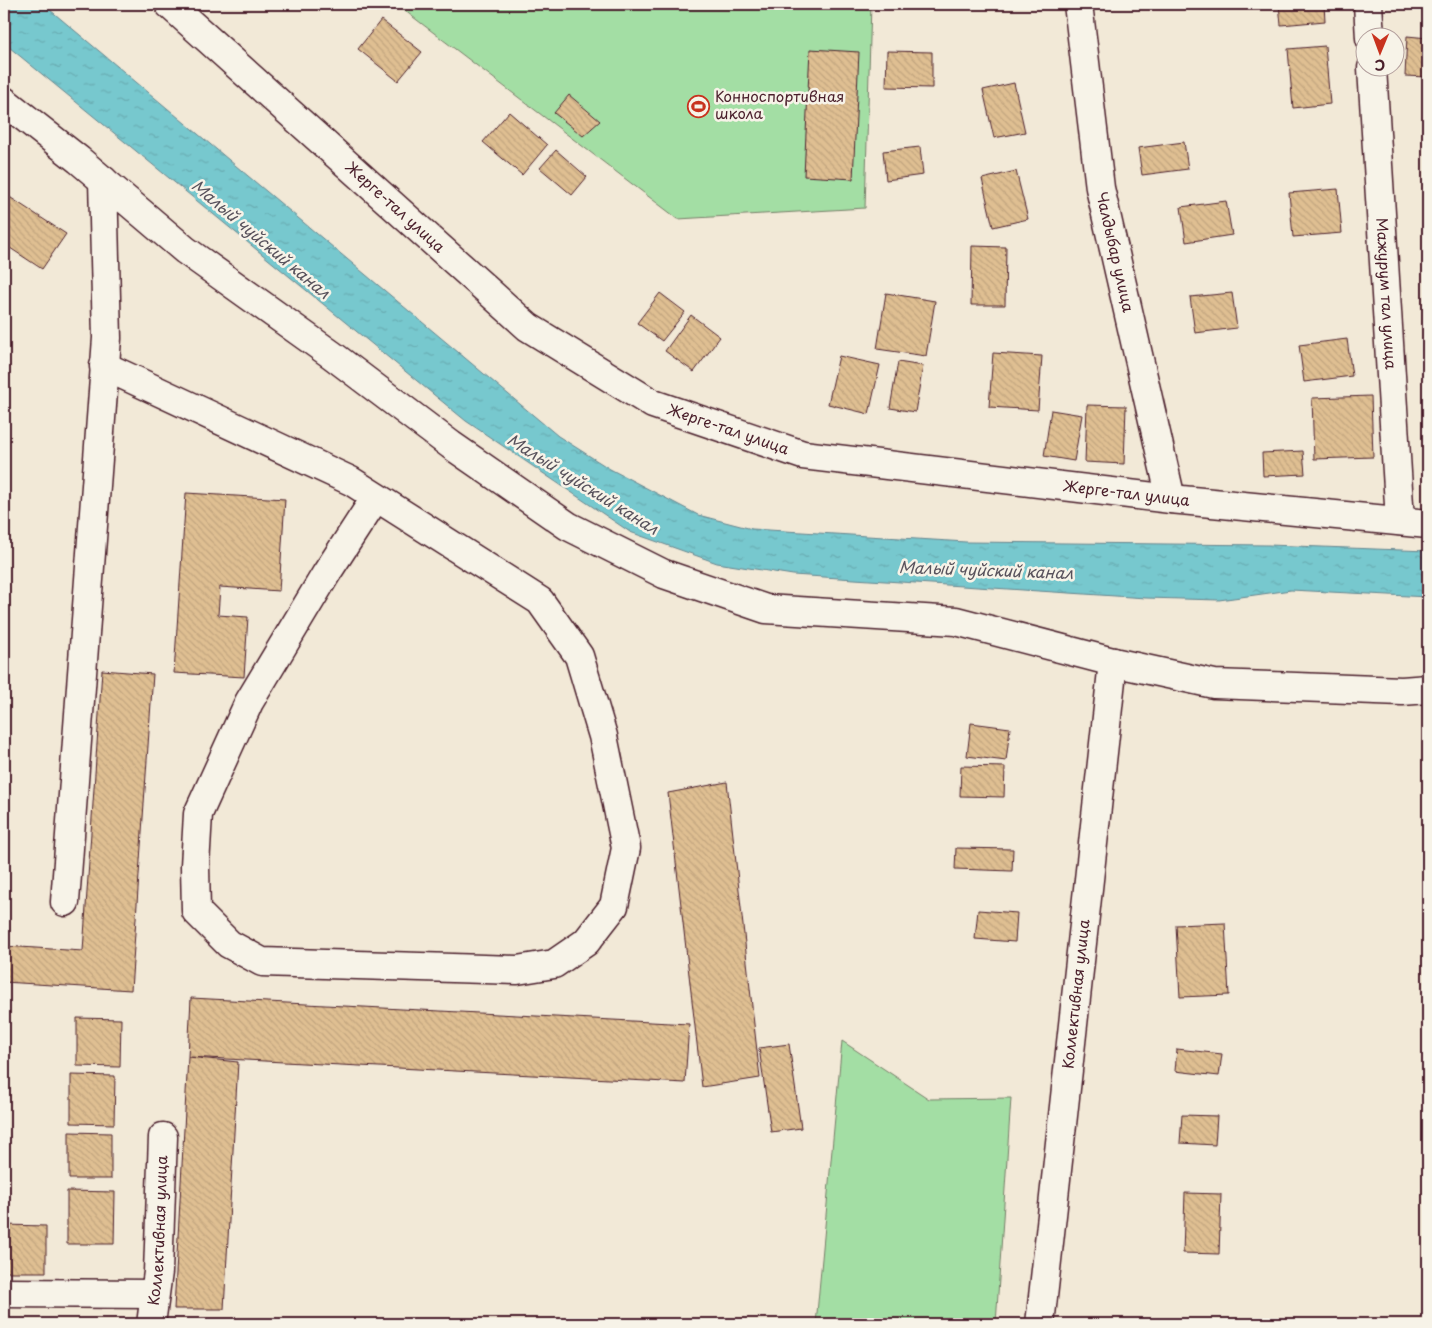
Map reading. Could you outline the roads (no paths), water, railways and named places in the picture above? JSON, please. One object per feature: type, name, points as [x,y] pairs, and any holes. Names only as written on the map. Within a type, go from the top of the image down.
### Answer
[{"type":"street","name":"Жерге-тал улица","points":[[169,4],[528,327],[653,404],[803,455],[1171,499],[1428,524]]},
{"type":"street","name":"Чалдыбар улица","points":[[1078,4],[1100,188],[1171,499]]},
{"type":"street","points":[[1368,4],[1369,28]]},
{"type":"street","name":"Мажурум тал улица","points":[[1373,78],[1400,521]]},
{"type":"street","points":[[4,101],[103,180],[185,250],[332,355],[451,445],[568,526],[664,574],[766,609],[956,621],[1113,662],[1214,684],[1402,691],[1428,689]]},
{"type":"street","points":[[65,902],[107,338],[103,180]]},
{"type":"street","points":[[104,366],[351,481],[540,601],[579,656],[603,736],[626,848],[614,906],[586,942],[554,964],[517,970],[262,962],[229,944],[196,911],[195,866],[198,814],[249,702],[326,574],[376,497]]},
{"type":"street","name":"Коллективная улица","points":[[1040,1324],[1113,662]]},
{"type":"street","name":"Коллективная улица","points":[[151,1324],[158,1272],[163,1137]]},
{"type":"street","points":[[4,1293],[154,1294]]},
{"type":"water","name":"Малый чуйский канал","points":[[4,4],[43,4],[558,436],[610,469],[698,515],[752,529],[966,542],[1269,545],[1428,551],[1428,597],[1291,590],[1219,600],[1146,598],[793,575],[717,563],[630,532],[466,421],[4,43]]},
{"type":"place","name":"Конноспортивная школа","points":[[699,106]]}]
